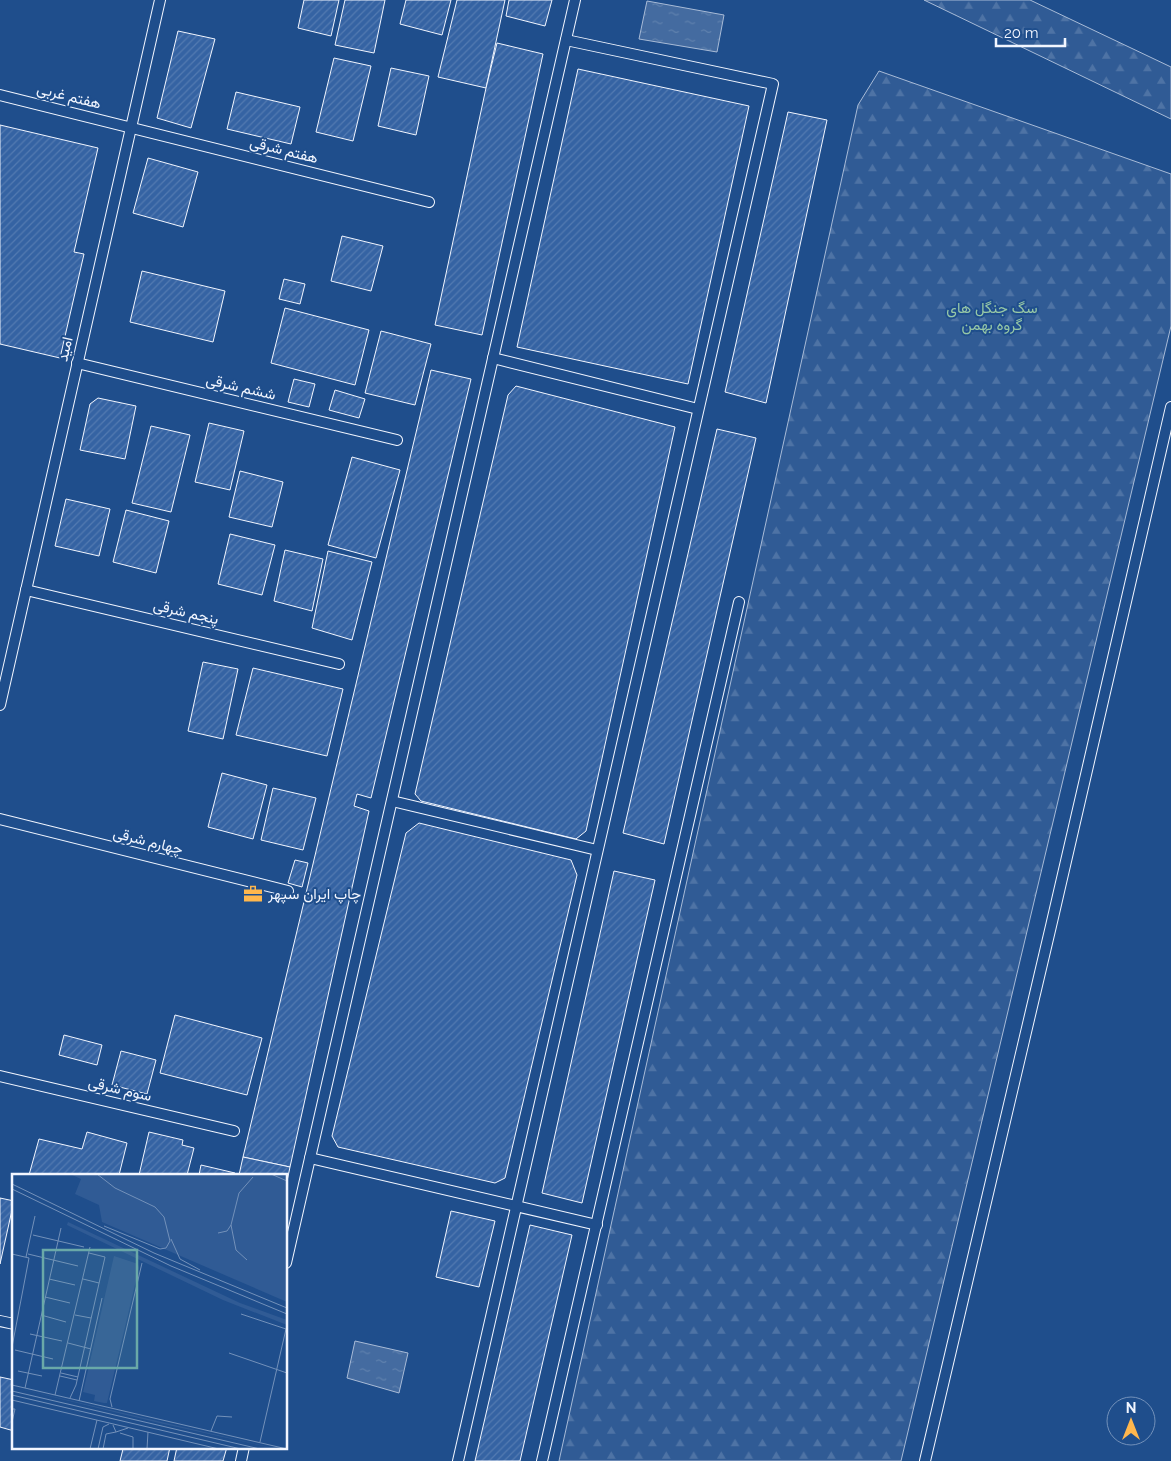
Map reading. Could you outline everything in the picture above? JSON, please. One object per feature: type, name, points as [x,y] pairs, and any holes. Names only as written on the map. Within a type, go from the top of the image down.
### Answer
[{"type":"lane","name":"امید","points":[[0,705],[160,0]]},
{"type":"lane","points":[[288,1254],[575,0]]},
{"type":"lane","points":[[458,1461],[772,84],[566,40]]},
{"type":"lane","name":"هفتم غربی","points":[[0,95],[131,126]]},
{"type":"lane","name":"هفتم شرقی","points":[[131,126],[429,202]]},
{"type":"lane","points":[[493,358],[698,409]]},
{"type":"lane","name":"ششم شرقی","points":[[77,363],[397,440]]},
{"type":"lane","points":[[925,1461],[1054,916],[1171,408]]},
{"type":"lane","name":"پنجم شرقی","points":[[26,590],[339,664]]},
{"type":"lane","points":[[542,1461],[739,602]]},
{"type":"lane","points":[[392,802],[598,850]]},
{"type":"lane","name":"چهارم شرقی","points":[[0,819],[288,891]]},
{"type":"lane","name":"سوم شرقی","points":[[0,1076],[234,1130]]},
{"type":"lane","points":[[310,1158],[596,1225]]},
{"type":"lane","points":[[241,1461],[244,1448]]},
{"type":"green space","points":[[924,0],[1030,0],[1171,67],[1171,119]]},
{"type":"green space","name":"سگ جنگل های گروه بهمن","points":[[879,71],[1171,174],[1171,326],[901,1461],[559,1461],[858,105]]},
{"type":"water","points":[[647,1],[724,15],[717,52],[639,39]]},
{"type":"water","points":[[355,1341],[408,1353],[399,1393],[347,1378]]},
{"type":"building","points":[[304,0],[339,0],[331,36],[298,28]]},
{"type":"building","points":[[345,0],[385,0],[374,53],[335,45]]},
{"type":"building","points":[[406,0],[451,0],[442,35],[400,24]]},
{"type":"building","points":[[457,0],[505,0],[486,88],[438,77]]},
{"type":"building","points":[[509,0],[552,0],[545,26],[506,16]]},
{"type":"building","points":[[178,31],[215,39],[191,128],[157,118]]},
{"type":"building","points":[[497,43],[543,54],[482,335],[435,325]]},
{"type":"building","points":[[334,58],[371,66],[353,141],[316,132]]},
{"type":"building","points":[[391,68],[429,76],[416,135],[378,126]]},
{"type":"building","points":[[578,69],[749,106],[688,384],[517,347]]},
{"type":"building","points":[[236,92],[300,107],[291,144],[227,129]]},
{"type":"building","points":[[788,112],[827,120],[766,403],[725,392]]},
{"type":"building","points":[[0,125],[98,148],[74,252],[84,254],[60,358],[0,344]]},
{"type":"building","points":[[148,158],[198,172],[183,227],[133,213]]},
{"type":"building","points":[[342,236],[383,246],[371,291],[331,281]]},
{"type":"building","points":[[142,271],[225,291],[213,342],[130,322]]},
{"type":"building","points":[[284,279],[305,284],[300,304],[279,299]]},
{"type":"building","points":[[285,308],[369,330],[355,385],[271,363]]},
{"type":"building","points":[[381,331],[431,344],[415,405],[365,393]]},
{"type":"building","points":[[431,370],[471,379],[371,798],[357,794],[354,806],[369,811],[290,1167],[243,1157]]},
{"type":"building","points":[[294,379],[315,384],[309,407],[288,402]]},
{"type":"building","points":[[516,386],[675,427],[586,831],[576,839],[421,801],[415,794],[508,395]]},
{"type":"building","points":[[335,390],[365,399],[359,418],[329,410]]},
{"type":"building","points":[[98,398],[136,406],[125,459],[80,450],[90,404]]},
{"type":"building","points":[[209,423],[244,431],[230,490],[195,482]]},
{"type":"building","points":[[151,426],[190,435],[171,512],[132,503]]},
{"type":"building","points":[[717,429],[756,438],[664,844],[623,833]]},
{"type":"building","points":[[352,457],[400,470],[376,558],[328,545]]},
{"type":"building","points":[[240,471],[283,482],[272,527],[229,517]]},
{"type":"building","points":[[66,499],[110,509],[99,556],[55,546]]},
{"type":"building","points":[[126,510],[169,521],[156,573],[113,562]]},
{"type":"building","points":[[230,534],[275,545],[262,595],[218,584]]},
{"type":"building","points":[[285,550],[323,559],[312,611],[274,601]]},
{"type":"building","points":[[328,551],[372,562],[352,640],[312,628]]},
{"type":"building","points":[[203,662],[238,669],[223,739],[188,731]]},
{"type":"building","points":[[253,668],[343,689],[327,756],[236,735]]},
{"type":"building","points":[[222,773],[267,785],[253,839],[208,827]]},
{"type":"building","points":[[273,788],[316,798],[303,850],[261,840]]},
{"type":"building","points":[[419,823],[571,860],[577,875],[505,1178],[495,1183],[338,1147],[332,1136],[406,833]]},
{"type":"building","points":[[295,860],[308,863],[302,887],[288,883]]},
{"type":"building","points":[[614,871],[655,880],[582,1203],[542,1193]]},
{"type":"building","points":[[175,1015],[262,1038],[247,1095],[160,1073]]},
{"type":"building","points":[[64,1035],[102,1045],[97,1065],[59,1055]]},
{"type":"building","points":[[121,1051],[156,1060],[147,1094],[112,1085]]},
{"type":"building","points":[[87,1132],[127,1143],[119,1174],[29,1174],[39,1139],[82,1149]]},
{"type":"building","points":[[149,1132],[183,1140],[182,1145],[194,1148],[187,1174],[139,1174]]},
{"type":"building","points":[[243,1157],[290,1167],[288,1176],[288,1174],[239,1174]]},
{"type":"building","points":[[201,1165],[235,1173],[234,1174],[199,1174]]},
{"type":"building","points":[[0,1198],[12,1201],[12,1210],[0,1264]]},
{"type":"building","points":[[451,1211],[495,1221],[479,1287],[436,1277]]},
{"type":"building","points":[[530,1225],[572,1235],[520,1461],[475,1461]]},
{"type":"building","points":[[0,1377],[12,1380],[12,1430],[0,1427]]},
{"type":"building","points":[[121,1448],[170,1448],[167,1461],[120,1461],[123,1449]]},
{"type":"building","points":[[177,1448],[227,1448],[223,1461],[174,1461]]},
{"type":"place","name":"چاپ ایران سپهر","points":[[253,894]]}]
